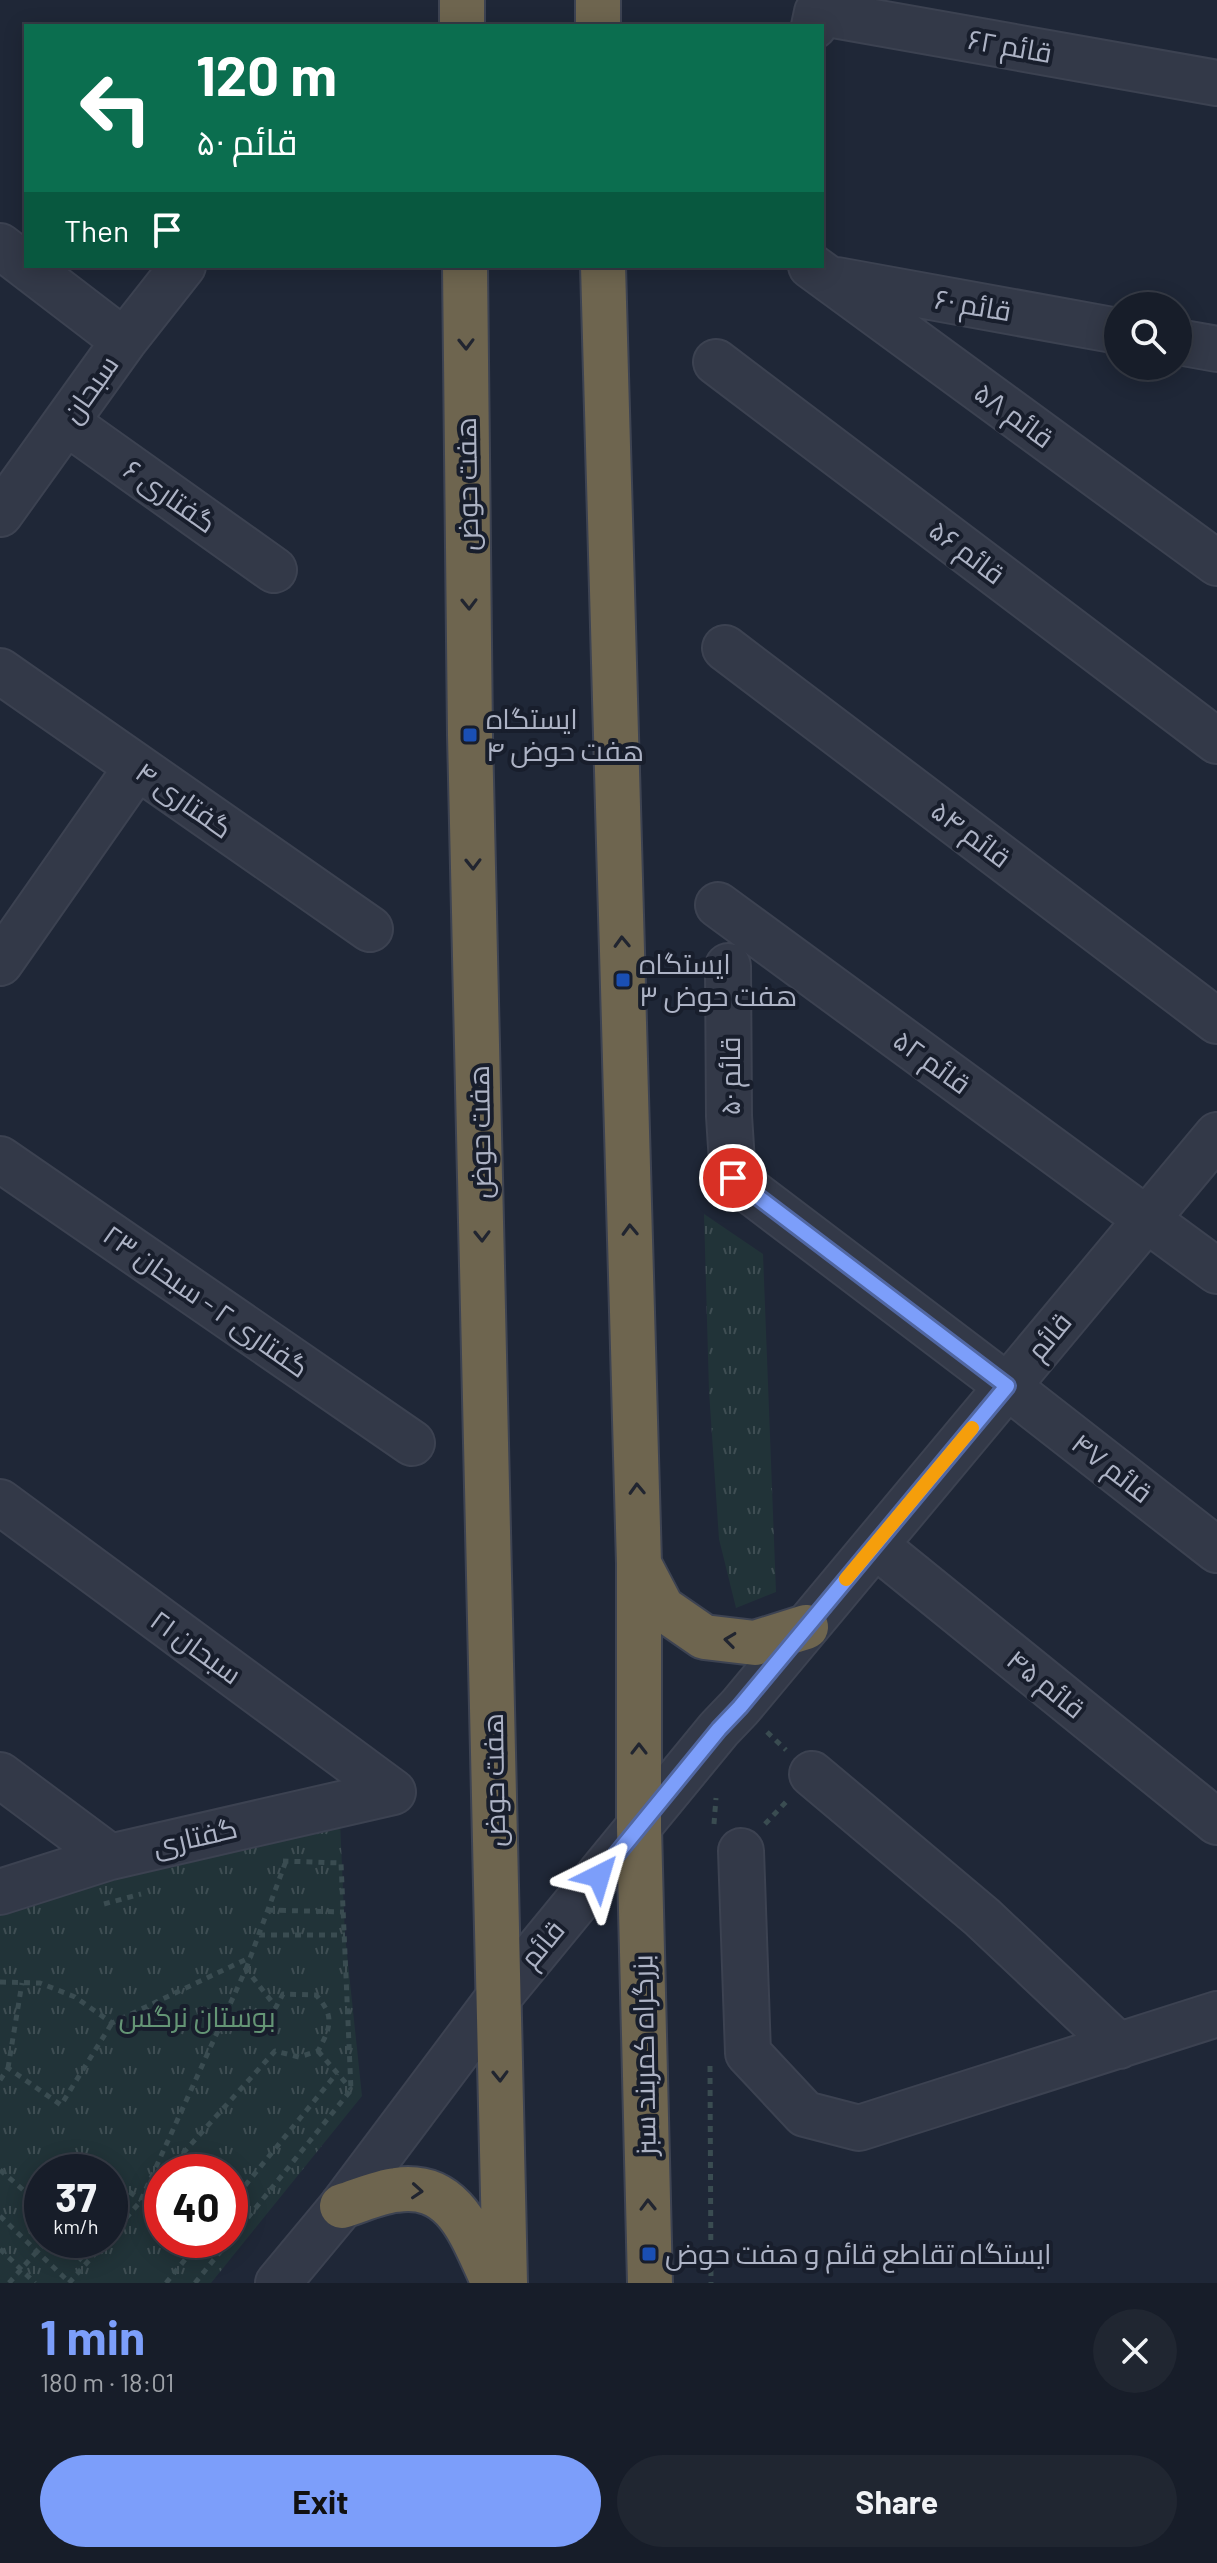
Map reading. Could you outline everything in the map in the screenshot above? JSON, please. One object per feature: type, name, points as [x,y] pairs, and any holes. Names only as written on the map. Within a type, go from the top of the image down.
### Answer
[{"type":"highway","points":[[462,0],[462,24]]},
{"type":"highway","points":[[598,0],[598,24]]},
{"type":"highway","name":"هفت حوض","points":[[465,268],[470,735],[498,1998]]},
{"type":"highway","points":[[603,268],[639,1564],[639,1827]]},
{"type":"highway","points":[[639,1564],[662,1608],[704,1637],[755,1643],[806,1627]]},
{"type":"highway","name":"بزرگراه کمربند سبز","points":[[639,1827],[650,2283]]},
{"type":"highway","points":[[498,1998],[505,2283]]},
{"type":"highway","points":[[342,2206],[396,2189],[430,2191],[451,2203],[494,2283]]},
{"type":"street","name":"قائم ۶۲","points":[[814,24],[817,12],[1217,83]]},
{"type":"street","points":[[0,246],[24,264]]},
{"type":"street","points":[[29,268],[124,341]]},
{"type":"street","name":"سبحان","points":[[0,514],[13,469],[66,422],[181,268]]},
{"type":"street","name":"قائم ۶۰","points":[[820,272],[1104,328]]},
{"type":"street","name":"قائم ۵۸","points":[[820,272],[1217,563]]},
{"type":"street","points":[[1192,345],[1217,349]]},
{"type":"street","name":"قائم ۵۶","points":[[716,362],[1217,741]]},
{"type":"street","name":"گفتاری ۶","points":[[66,422],[274,570]]},
{"type":"street","name":"قائم ۵۴","points":[[725,648],[1217,1021]]},
{"type":"street","name":"گفتاری ۴","points":[[0,671],[370,929]]},
{"type":"street","points":[[7,939],[137,767]]},
{"type":"street","name":"قائم ۵۲","points":[[718,905],[1217,1271]]},
{"type":"street","name":"قائم ۵۰","points":[[728,966],[729,1116],[733,1178],[1007,1386]]},
{"type":"street","name":"قائم","points":[[278,2283],[342,2206],[498,1998],[1217,1135]]},
{"type":"street","name":"گفتاری ۲ - سبحان ۲۳","points":[[0,1159],[412,1443]]},
{"type":"street","name":"قائم ۴۷","points":[[1007,1386],[1217,1550]]},
{"type":"street","name":"سبحان ۲۱","points":[[0,1502],[393,1792]]},
{"type":"street","name":"قائم ۴۵","points":[[875,1545],[1217,1822]]},
{"type":"street","points":[[812,1774],[982,1917],[1119,2046]]},
{"type":"street","points":[[0,1775],[110,1857]]},
{"type":"street","name":"گفتاری","points":[[0,1892],[110,1857],[393,1792]]},
{"type":"street","points":[[741,1851],[748,2053],[805,2114],[859,2128],[1217,2014]]},
{"type":"path","points":[[670,1790],[741,1851],[812,1774],[740,1707]]},
{"type":"path","points":[[141,2200],[246,1969],[286,1860]]},
{"type":"path","points":[[195,2283],[351,2090],[341,1863],[272,1862]]},
{"type":"path","points":[[94,1907],[150,1892]]},
{"type":"path","points":[[268,1910],[344,1912]]},
{"type":"path","points":[[259,1935],[345,1935]]},
{"type":"path","points":[[8,2068],[61,2105],[112,2023],[251,1957]]},
{"type":"path","points":[[182,2154],[275,2051],[299,2057],[318,2051],[330,2029],[328,2008],[316,1995],[283,1994],[276,2007],[246,1969]]},
{"type":"path","points":[[0,1982],[40,1983],[75,1997],[112,2023]]},
{"type":"path","points":[[0,2080],[8,2068],[22,1983]]},
{"type":"path","points":[[318,2051],[351,2090]]},
{"type":"path","points":[[248,2182],[337,2073]]},
{"type":"path","points":[[0,2170],[24,2191]]},
{"type":"path","points":[[128,2191],[141,2200]]},
{"type":"path","points":[[128,2215],[144,2197]]},
{"type":"path","points":[[0,2216],[24,2239]]},
{"type":"path","points":[[0,2249],[35,2283]]},
{"type":"path","points":[[9,2283],[31,2258]]},
{"type":"path","points":[[44,2258],[70,2283],[91,2258]]},
{"type":"path","points":[[80,2258],[86,2264]]},
{"type":"path","points":[[166,2283],[186,2258]]},
{"type":"green space","points":[[704,1214],[763,1254],[776,1592],[736,1608],[719,1539],[709,1391]]},
{"type":"green space","name":"بوستان نرگس","points":[[340,1821],[345,1935],[362,2096],[248,2237],[248,2154],[144,2154],[144,2258],[231,2258],[211,2283],[0,2283],[0,1909],[11,1903]]},
{"type":"slow traffic","points":[[846,1579],[972,1428]]},
{"type":"place","name":"ایستگاه هفت حوض ۴","points":[[470,735]]},
{"type":"place","name":"ایستگاه هفت حوض ۳","points":[[623,980]]},
{"type":"place","name":"ایستگاه تقاطع قائم و هفت حوض","points":[[649,2254]]},
{"type":"route","points":[[599,1876],[1007,1386],[733,1178]]}]
